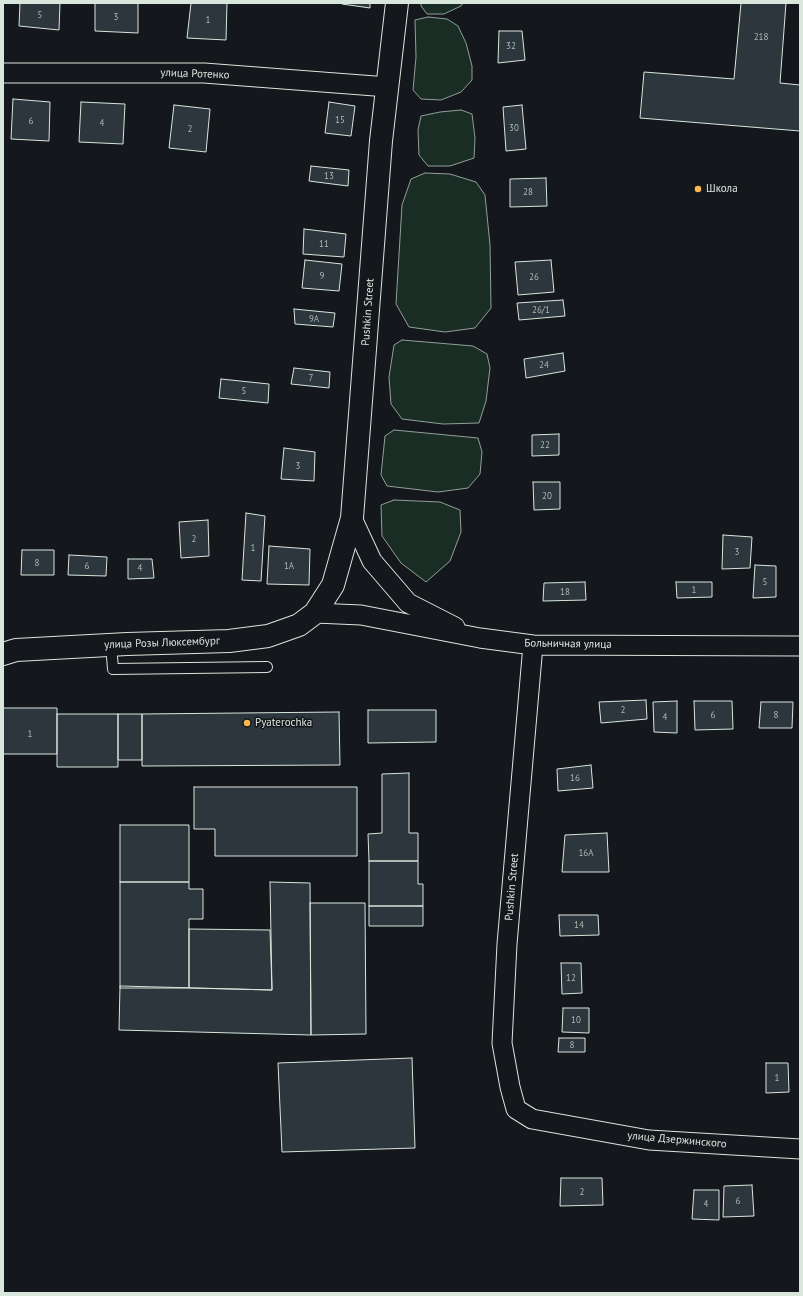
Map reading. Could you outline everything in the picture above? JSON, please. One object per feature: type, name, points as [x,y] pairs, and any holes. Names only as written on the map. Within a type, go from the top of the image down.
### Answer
[{"type":"main road","name":"Pushkin Street","points":[[315,614],[333,585],[352,518],[381,141],[397,3]]},
{"type":"main road","name":"улица Розы Люксембург","points":[[3,654],[16,650],[111,644],[229,641],[268,636],[299,625],[315,614]]},
{"type":"street","name":"улица Ротенко","points":[[3,73],[204,73],[388,86]]},
{"type":"street","points":[[352,518],[372,561],[408,603],[480,638]]},
{"type":"street","name":"Больничная улица","points":[[315,614],[361,615],[480,638],[532,645],[800,646]]},
{"type":"street","name":"Pushkin Street","points":[[532,645],[508,937],[502,1043],[510,1087],[516,1109],[532,1119]]},
{"type":"street","name":"улица Дзержинского","points":[[532,1119],[649,1140],[800,1149]]},
{"type":"lane","points":[[111,644],[113,669],[267,668]]},
{"type":"green space","points":[[421,3],[463,3],[461,6],[444,14],[427,14],[421,6]]},
{"type":"green space","points":[[428,17],[447,19],[458,26],[466,43],[472,66],[472,80],[461,92],[441,100],[421,99],[413,90],[416,57],[415,20]]},
{"type":"green space","points":[[461,110],[472,114],[475,138],[474,158],[450,166],[428,166],[419,155],[418,130],[421,116]]},
{"type":"green space","points":[[425,173],[450,174],[476,182],[485,195],[490,245],[491,308],[475,328],[445,332],[409,327],[396,304],[402,205],[411,179]]},
{"type":"green space","points":[[402,340],[473,346],[487,354],[490,368],[486,401],[479,423],[443,424],[402,419],[391,404],[389,377],[394,345]]},
{"type":"green space","points":[[394,430],[478,438],[482,452],[480,474],[468,488],[438,492],[387,486],[381,475],[385,436]]},
{"type":"green space","points":[[394,500],[440,502],[460,510],[461,532],[450,561],[426,582],[401,563],[382,536],[381,505]]},
{"type":"building","points":[[20,3],[60,3],[59,30],[19,26]]},
{"type":"building","points":[[95,3],[138,3],[138,33],[95,31]]},
{"type":"building","points":[[191,3],[227,3],[226,40],[187,38]]},
{"type":"building","points":[[370,3],[370,8],[342,4]]},
{"type":"building","points":[[741,3],[786,3],[780,83],[800,85],[800,131],[640,118],[644,72],[734,79]]},
{"type":"building","points":[[499,31],[522,31],[525,60],[498,63]]},
{"type":"building","points":[[13,99],[50,102],[49,141],[11,139]]},
{"type":"building","points":[[81,102],[125,104],[123,144],[79,142]]},
{"type":"building","points":[[329,102],[355,106],[351,136],[325,133]]},
{"type":"building","points":[[174,105],[210,109],[206,152],[169,148]]},
{"type":"building","points":[[522,105],[526,149],[506,151],[503,107]]},
{"type":"building","points":[[311,166],[349,170],[348,186],[309,181]]},
{"type":"building","points":[[546,178],[547,206],[510,207],[510,179]]},
{"type":"building","points":[[304,229],[346,234],[344,257],[303,254]]},
{"type":"building","points":[[305,260],[342,264],[339,291],[302,288]]},
{"type":"building","points":[[551,260],[554,292],[518,295],[515,262]]},
{"type":"building","points":[[563,300],[565,316],[519,320],[517,303]]},
{"type":"building","points":[[294,309],[335,313],[333,327],[295,324]]},
{"type":"building","points":[[563,353],[565,371],[526,378],[524,359]]},
{"type":"building","points":[[294,368],[330,372],[329,388],[291,384]]},
{"type":"building","points":[[221,379],[269,384],[268,403],[219,398]]},
{"type":"building","points":[[559,434],[559,455],[532,456],[532,435]]},
{"type":"building","points":[[284,448],[315,452],[314,481],[281,479]]},
{"type":"building","points":[[533,482],[560,482],[560,509],[534,510]]},
{"type":"building","points":[[246,513],[265,516],[261,581],[242,580]]},
{"type":"building","points":[[208,520],[209,556],[181,558],[179,522]]},
{"type":"building","points":[[723,535],[752,537],[750,568],[722,569]]},
{"type":"building","points":[[269,546],[310,549],[309,585],[267,584]]},
{"type":"building","points":[[22,550],[54,550],[54,575],[21,575]]},
{"type":"building","points":[[69,555],[107,557],[106,576],[68,575]]},
{"type":"building","points":[[128,559],[152,559],[154,578],[128,579]]},
{"type":"building","points":[[755,565],[776,566],[776,597],[753,598]]},
{"type":"building","points":[[585,582],[586,600],[543,601],[544,583]]},
{"type":"building","points":[[676,582],[712,582],[712,597],[677,598]]},
{"type":"building","points":[[646,700],[647,719],[601,723],[599,702]]},
{"type":"building","points":[[677,701],[677,733],[654,732],[653,702]]},
{"type":"building","points":[[694,701],[732,701],[733,729],[695,730]]},
{"type":"building","points":[[761,702],[793,702],[792,728],[759,728]]},
{"type":"building","points":[[3,708],[57,708],[57,754],[3,754]]},
{"type":"building","points":[[368,710],[436,710],[436,742],[368,743]]},
{"type":"building","points":[[339,712],[340,765],[142,766],[142,714]]},
{"type":"building","points":[[57,714],[118,714],[118,767],[57,767]]},
{"type":"building","points":[[118,714],[142,714],[142,760],[118,760]]},
{"type":"building","points":[[591,765],[593,788],[558,791],[557,769]]},
{"type":"building","points":[[409,773],[409,833],[418,833],[418,861],[369,861],[368,834],[382,833],[382,774]]},
{"type":"building","points":[[194,787],[357,787],[357,856],[215,856],[215,829],[194,829]]},
{"type":"building","points":[[120,825],[189,825],[189,882],[120,882]]},
{"type":"building","points":[[607,833],[609,872],[562,872],[565,835]]},
{"type":"building","points":[[369,861],[418,861],[418,884],[423,884],[423,906],[369,906]]},
{"type":"building","points":[[120,882],[189,882],[189,889],[203,889],[203,919],[189,919],[189,988],[120,988]]},
{"type":"building","points":[[270,882],[310,883],[311,1035],[119,1030],[120,986],[272,990]]},
{"type":"building","points":[[310,903],[365,903],[366,1034],[311,1035]]},
{"type":"building","points":[[369,906],[423,906],[423,926],[369,926]]},
{"type":"building","points":[[559,915],[598,915],[599,935],[560,936]]},
{"type":"building","points":[[189,929],[270,930],[272,990],[189,988]]},
{"type":"building","points":[[561,963],[581,963],[582,993],[562,994]]},
{"type":"building","points":[[563,1008],[589,1008],[589,1033],[562,1032]]},
{"type":"building","points":[[559,1038],[585,1038],[585,1052],[558,1052]]},
{"type":"building","points":[[412,1058],[415,1148],[282,1152],[278,1063]]},
{"type":"building","points":[[766,1063],[788,1063],[789,1092],[766,1093]]},
{"type":"building","points":[[561,1178],[602,1178],[603,1205],[560,1206]]},
{"type":"building","points":[[752,1185],[754,1216],[723,1217],[724,1186]]},
{"type":"building","points":[[694,1190],[719,1190],[719,1220],[692,1219]]},
{"type":"place","name":"Школа","points":[[698,189]]},
{"type":"place","name":"Pyaterochka","points":[[247,723]]}]
